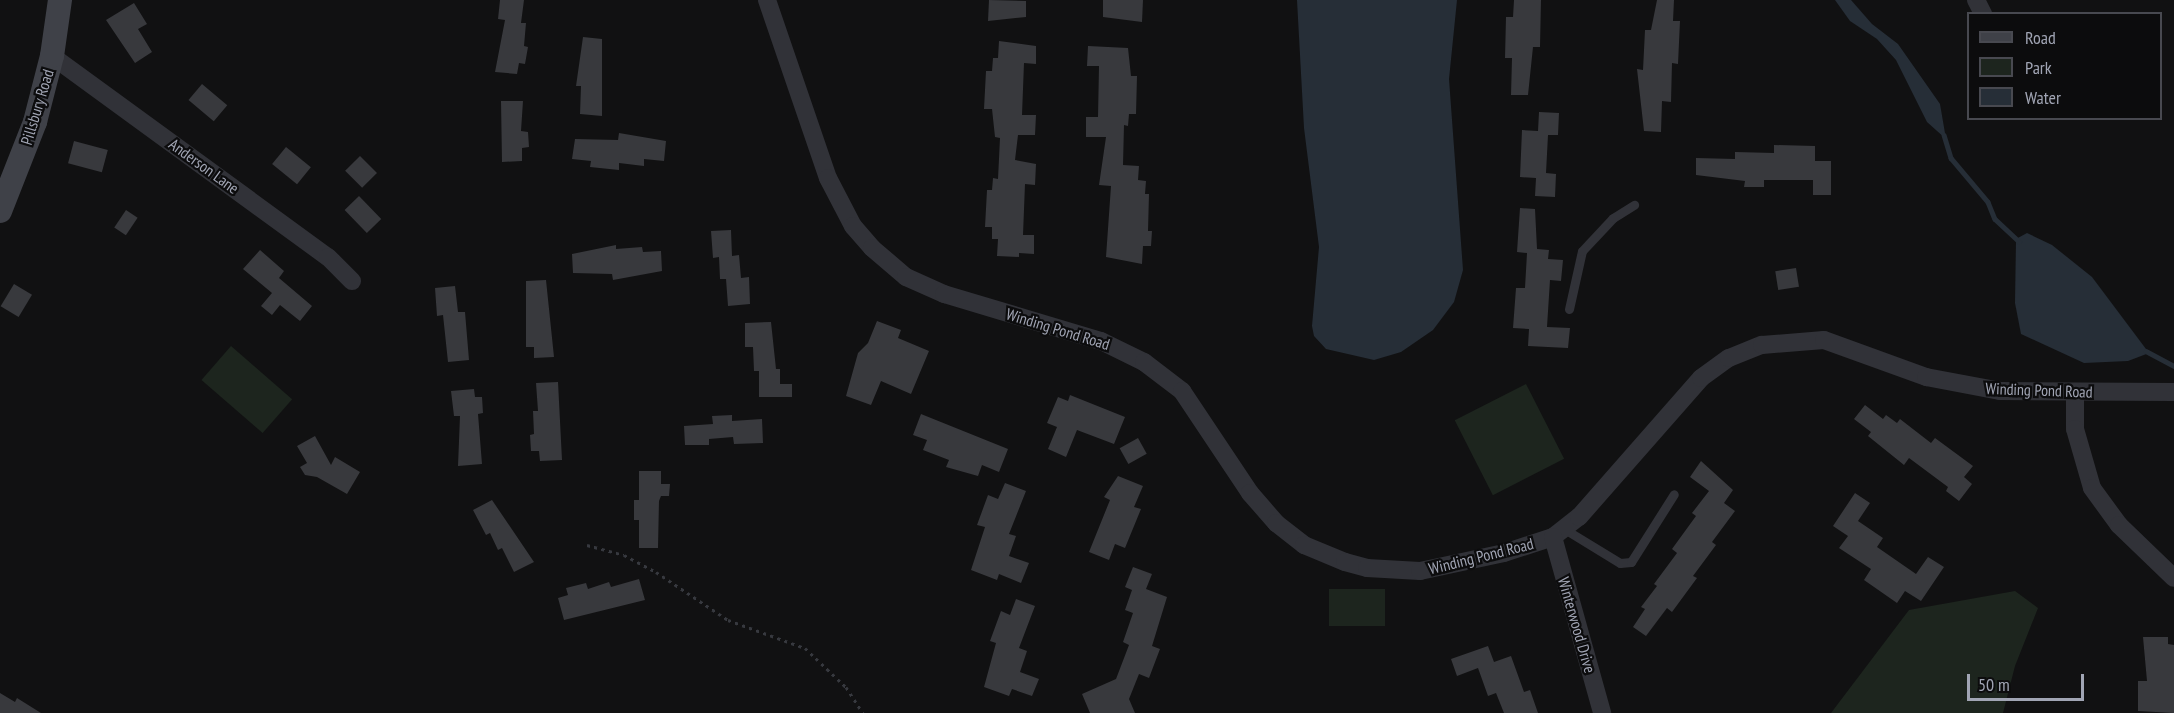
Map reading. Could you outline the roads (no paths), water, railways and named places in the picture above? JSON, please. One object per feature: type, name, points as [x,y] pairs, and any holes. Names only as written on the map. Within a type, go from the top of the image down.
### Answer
[{"type":"street","name":"Pillsbury Road","points":[[0,211],[35,122],[52,56],[60,0]]},
{"type":"street","name":"Winding Pond Road","points":[[767,0],[840,202],[872,248],[906,277],[944,294],[1101,341],[1144,362],[1182,392],[1250,493],[1276,523],[1323,554],[1367,568],[1420,571],[1485,558],[1559,533],[1701,378],[1729,358],[1762,345],[1824,340],[1956,384],[2000,391],[2174,392]]},
{"type":"street","name":"Anderson Lane","points":[[52,56],[328,258],[352,281]]},
{"type":"street","points":[[2075,392],[2075,429],[2092,488],[2119,525],[2174,578]]},
{"type":"street","name":"Winterwood Drive","points":[[1559,533],[1602,713]]},
{"type":"lane","points":[[1569,309],[1582,251],[1606,224],[1634,205]]},
{"type":"lane","points":[[1559,533],[1620,563],[1631,562],[1674,494]]},
{"type":"water","points":[[1297,0],[1457,0],[1449,79],[1463,270],[1454,302],[1433,330],[1401,352],[1374,360],[1326,349],[1314,336],[1312,326],[1319,247],[1304,128]]},
{"type":"water","points":[[1835,0],[1851,0],[1872,24],[1898,44],[1940,104],[1946,139],[1927,122],[1896,60],[1877,39],[1850,21]]},
{"type":"water","points":[[2027,233],[2052,245],[2092,277],[2149,353],[2128,361],[2084,363],[2021,334],[2015,303],[2016,239]]},
{"type":"waterway","points":[[1944,135],[1951,158],[1988,202],[1995,219],[2019,241]]},
{"type":"waterway","points":[[2146,351],[2174,366]]}]
